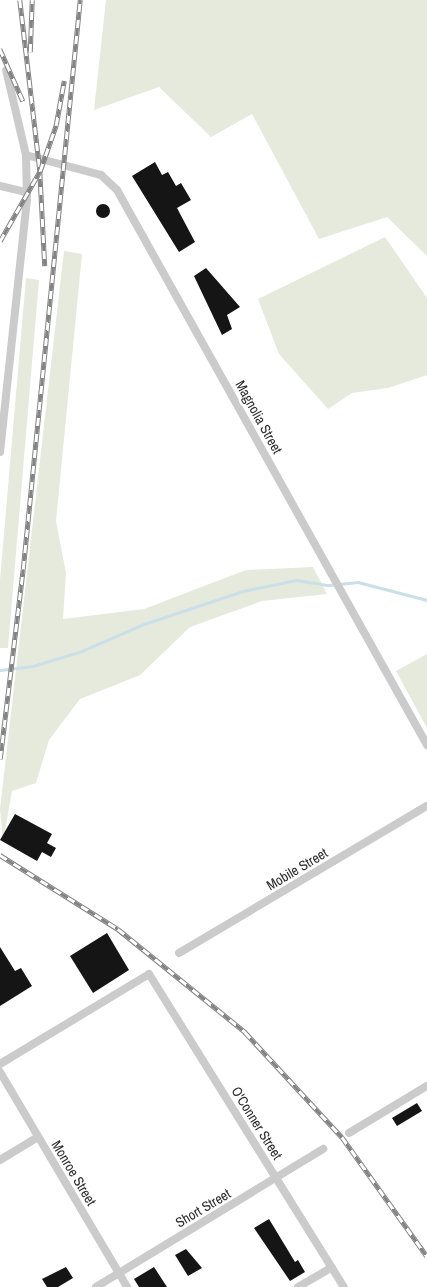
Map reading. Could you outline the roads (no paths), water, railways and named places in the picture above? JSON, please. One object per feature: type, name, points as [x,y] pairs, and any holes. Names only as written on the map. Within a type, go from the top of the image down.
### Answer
[{"type":"street","points":[[0,452],[4,386],[25,192],[26,155],[6,70]]},
{"type":"street","name":"Magnolia Street","points":[[26,155],[101,175],[117,190],[342,589],[427,745]]},
{"type":"street","points":[[0,186],[25,192]]},
{"type":"street","name":"Mobile Street","points":[[179,953],[427,806]]},
{"type":"street","name":"O'Conner Street","points":[[0,1064],[149,974],[344,1287]]},
{"type":"street","name":"Monroe Street","points":[[0,1072],[127,1287]]},
{"type":"street","points":[[349,1133],[427,1086]]},
{"type":"street","points":[[0,1160],[38,1137]]},
{"type":"street","name":"Short Street","points":[[96,1287],[323,1149]]},
{"type":"street","points":[[298,1287],[332,1267]]},
{"type":"waterway","points":[[0,670],[33,666],[82,651],[144,624],[243,591],[296,580],[329,585],[358,582],[427,600]]},
{"type":"railway","points":[[20,0],[40,171],[45,266]]},
{"type":"railway","points":[[30,52],[32,0]]},
{"type":"railway","points":[[0,759],[23,569],[80,0]]},
{"type":"railway","points":[[0,49],[23,101]]},
{"type":"railway","points":[[0,241],[40,171],[56,125],[64,81]]},
{"type":"railway","points":[[0,855],[118,929],[245,1032],[342,1137],[427,1256]]}]
